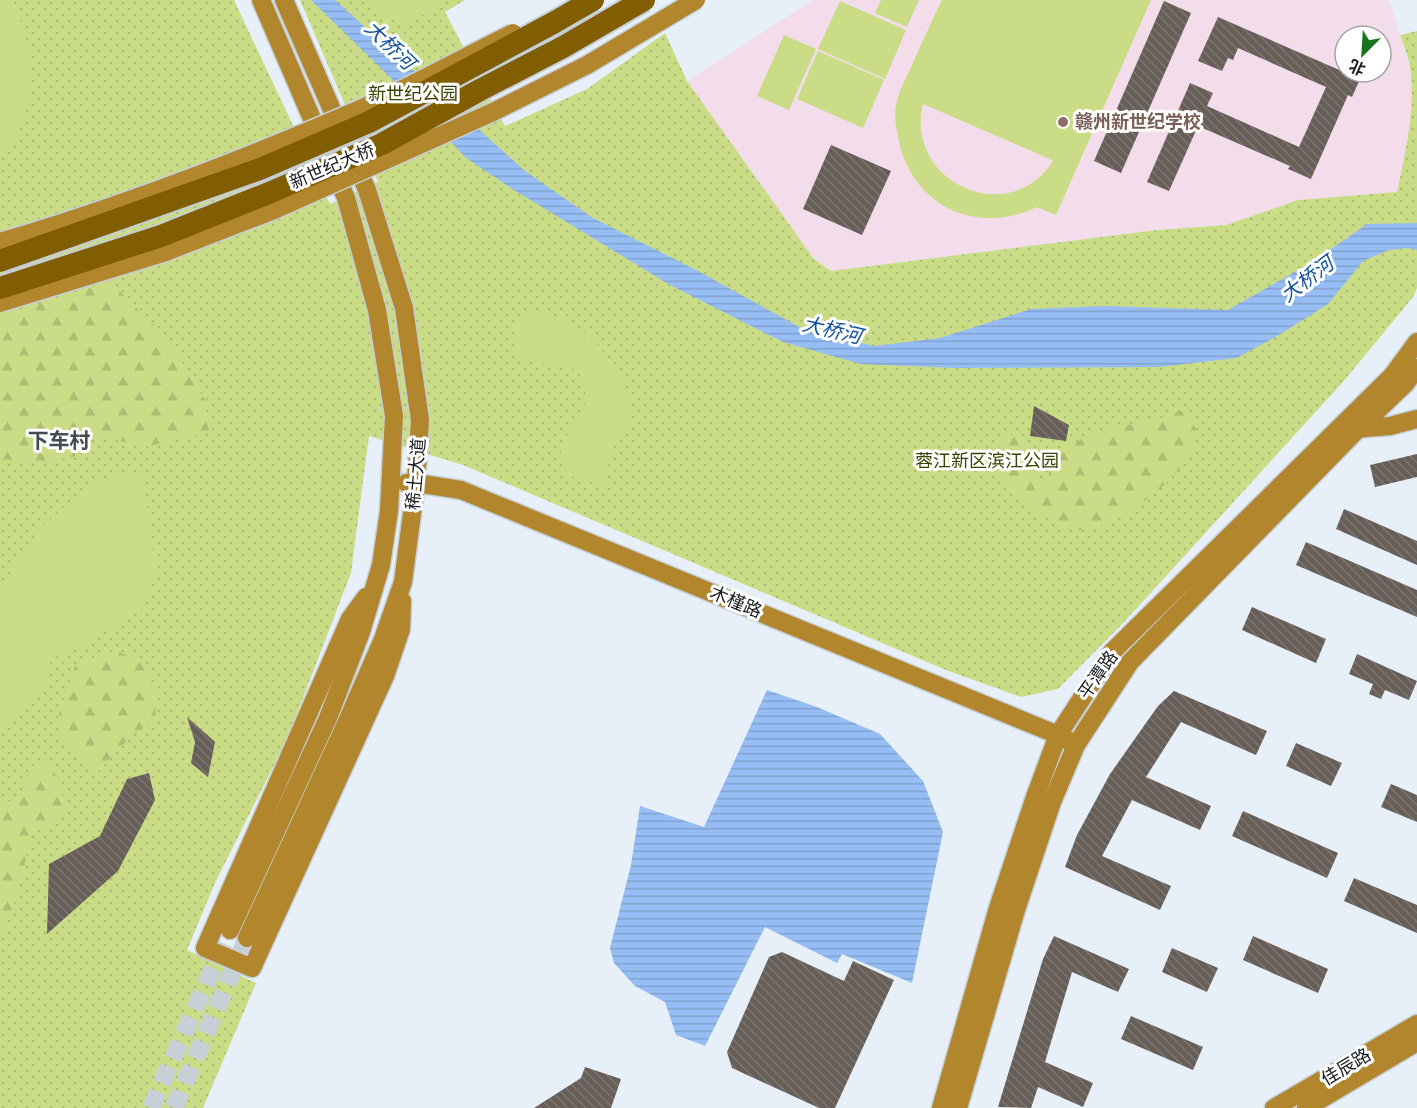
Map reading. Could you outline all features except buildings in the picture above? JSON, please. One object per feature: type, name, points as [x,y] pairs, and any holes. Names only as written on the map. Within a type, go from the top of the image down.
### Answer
[{"type":"highway","name":"新世纪大桥","points":[[0,261],[260,169],[369,122],[592,0]]},
{"type":"highway","name":"新世纪大桥","points":[[0,288],[160,236],[269,193],[382,144],[563,47],[644,0]]},
{"type":"street","name":"稀土大道","points":[[261,0],[346,198],[377,310],[394,416],[389,511],[381,565],[361,632],[328,718],[238,934],[350,715],[383,639],[403,582],[416,483],[420,420],[404,308],[367,190],[284,0]]},
{"type":"street","points":[[0,242],[145,194],[360,109],[576,0]]},
{"type":"street","points":[[0,303],[163,253],[274,210],[493,112],[587,65],[696,0]]},
{"type":"street","name":"平潭路","points":[[958,1108],[1016,910],[1052,802],[1076,745],[1130,662],[1349,427],[1417,342]]},
{"type":"street","name":"平潭路","points":[[941,1108],[998,908],[1058,735],[1112,652],[1349,427],[1405,384],[1417,368]]},
{"type":"street","points":[[1349,427],[1390,426],[1417,419]]},
{"type":"street","name":"木槿路","points":[[390,484],[416,483],[461,490],[1058,735],[1076,745]]},
{"type":"street","points":[[374,586],[350,619],[205,948],[252,968],[385,675],[401,629],[403,582]]},
{"type":"street","name":"佳辰路","points":[[1274,1108],[1417,1024]]},
{"type":"street","name":"佳辰路","points":[[1306,1108],[1417,1042]]},
{"type":"shaded area","name":"赣州新世纪学校","points":[[813,0],[1389,0],[1409,64],[1413,103],[1409,141],[1398,192],[1298,200],[1226,225],[1157,230],[831,271],[814,259],[687,81]]},
{"type":"green space","name":"蓉江新区滨江公园","points":[[0,0],[234,0],[330,204],[378,182],[300,0],[465,0],[445,12],[505,126],[587,89],[665,33],[687,81],[814,259],[831,271],[1157,230],[1226,225],[1298,200],[1397,192],[1404,160],[1412,94],[1409,62],[1400,35],[1417,31],[1417,288],[1413,297],[1343,382],[1126,620],[1058,689],[1021,697],[946,670],[463,465],[369,436],[351,573],[288,737],[215,883],[187,950],[256,983],[203,1108],[0,1108]]},
{"type":"green space","points":[[0,0],[13,0],[28,46],[31,77],[27,108],[22,123],[0,159]]},
{"type":"green space","points":[[361,0],[446,0],[405,27]]},
{"type":"green space","points":[[881,0],[919,0],[907,27],[875,13]]},
{"type":"green space","points":[[942,0],[1151,0],[1056,215],[1037,207],[1014,215],[991,218],[969,216],[949,209],[931,197],[916,181],[905,161],[895,121],[897,100]],"holes":[[[923,104],[1052,160],[1034,182],[1011,192],[988,194],[964,188],[944,175],[929,156],[921,132]]]},
{"type":"green space","points":[[840,1],[906,30],[885,79],[818,49]]},
{"type":"green space","points":[[784,35],[816,49],[789,110],[757,96]]},
{"type":"green space","points":[[818,51],[884,80],[863,128],[797,99]]},
{"type":"green space","points":[[111,282],[170,342],[205,400],[209,432],[145,447],[97,435],[77,456],[40,463],[0,459],[0,315]]},
{"type":"green space","points":[[534,310],[567,321],[587,334],[615,368],[628,395],[631,408],[630,425],[612,451],[606,484],[582,481],[569,475],[560,462],[570,428],[580,416],[587,400],[580,374],[570,367],[520,360],[517,355],[514,334],[518,317]]},
{"type":"green space","points":[[1183,410],[1193,423],[1196,438],[1180,468],[1150,497],[1133,509],[1098,526],[1078,530],[1058,524],[1010,493],[1001,483],[996,472],[994,460],[998,448],[1009,435],[1021,435],[1030,446],[1039,484],[1049,482],[1049,465],[1056,454],[1091,433],[1160,418]]},
{"type":"green space","points":[[142,474],[156,569],[142,609],[77,648],[51,659],[46,691],[0,727],[0,597],[4,583],[40,529],[75,497],[110,476]]},
{"type":"green space","points":[[120,652],[139,662],[149,676],[155,697],[155,718],[124,743],[97,773],[65,743],[56,722],[75,666],[90,658]]},
{"type":"green space","points":[[45,761],[57,776],[66,805],[56,821],[32,833],[17,896],[2,933],[0,933],[0,801],[19,801],[30,767]]},
{"type":"water","name":"大桥河","points":[[311,0],[335,0],[525,171],[593,218],[696,270],[803,329],[874,346],[940,338],[1031,309],[1103,306],[1228,310],[1314,261],[1367,224],[1417,223],[1417,250],[1407,248],[1389,250],[1363,261],[1328,304],[1237,358],[1159,367],[956,368],[861,364],[783,342],[670,285],[514,190],[466,158],[388,75]]},
{"type":"water","points":[[767,690],[817,707],[880,734],[923,781],[943,832],[912,983],[842,954],[837,963],[765,927],[705,1046],[676,1035],[665,1002],[635,986],[614,963],[610,948],[631,865],[640,806],[704,827]]},
{"type":"tunnel","points":[[151,1108],[230,930]]},
{"type":"tunnel","points":[[174,1108],[247,938]]},
{"type":"place","name":"赣州新世纪学校","points":[[1063,122]]},
{"type":"district","name":"下车村","points":[[59,441]]},
{"type":"park label","name":"新世纪公园","points":[[413,94]]}]
